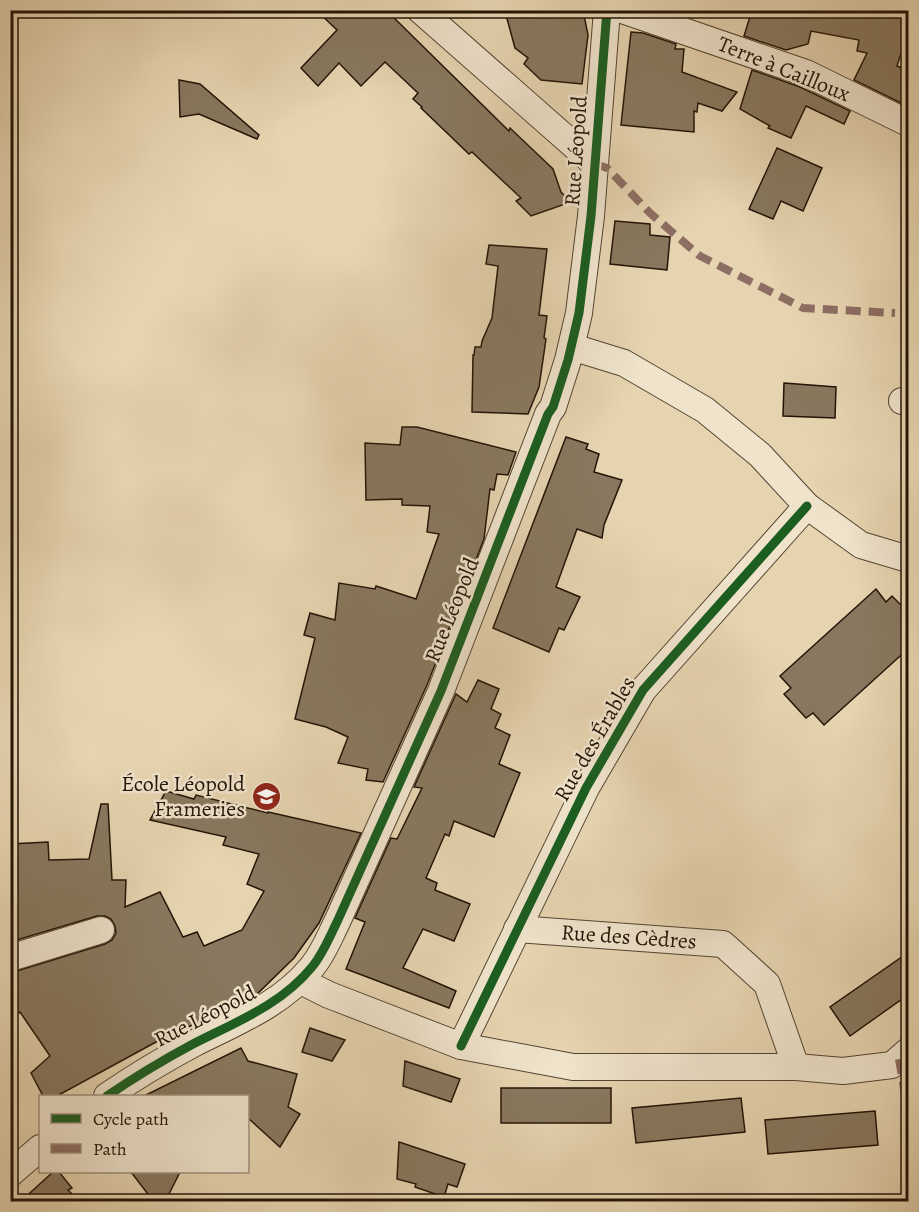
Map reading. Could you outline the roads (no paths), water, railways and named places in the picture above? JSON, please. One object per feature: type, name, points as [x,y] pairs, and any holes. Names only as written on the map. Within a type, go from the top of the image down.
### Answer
[{"type":"street","points":[[420,10],[595,164]]},
{"type":"street","name":"Rue Léopold","points":[[108,1095],[151,1066],[270,1005],[302,979],[327,943],[441,691],[548,414],[553,407],[572,347],[583,283],[595,164],[606,10]]},
{"type":"street","name":"Terre à Cailloux","points":[[622,10],[806,73],[909,123]]},
{"type":"street","points":[[572,347],[624,363],[705,410],[760,455],[807,506],[861,545],[909,559]]},
{"type":"street","name":"Rue des Érables","points":[[517,928],[586,788],[643,690],[807,506]]},
{"type":"street","points":[[461,1046],[517,928]]},
{"type":"street","name":"Rue des Cèdres","points":[[517,928],[723,944],[767,984],[796,1067]]},
{"type":"street","points":[[10,958],[101,930]]},
{"type":"street","points":[[302,979],[328,995],[461,1046],[573,1067],[796,1067],[843,1071],[892,1065],[909,1050]]},
{"type":"street","points":[[10,1174],[39,1149]]},
{"type":"place","name":"École Léopold Frameries","points":[[266,797]]}]
